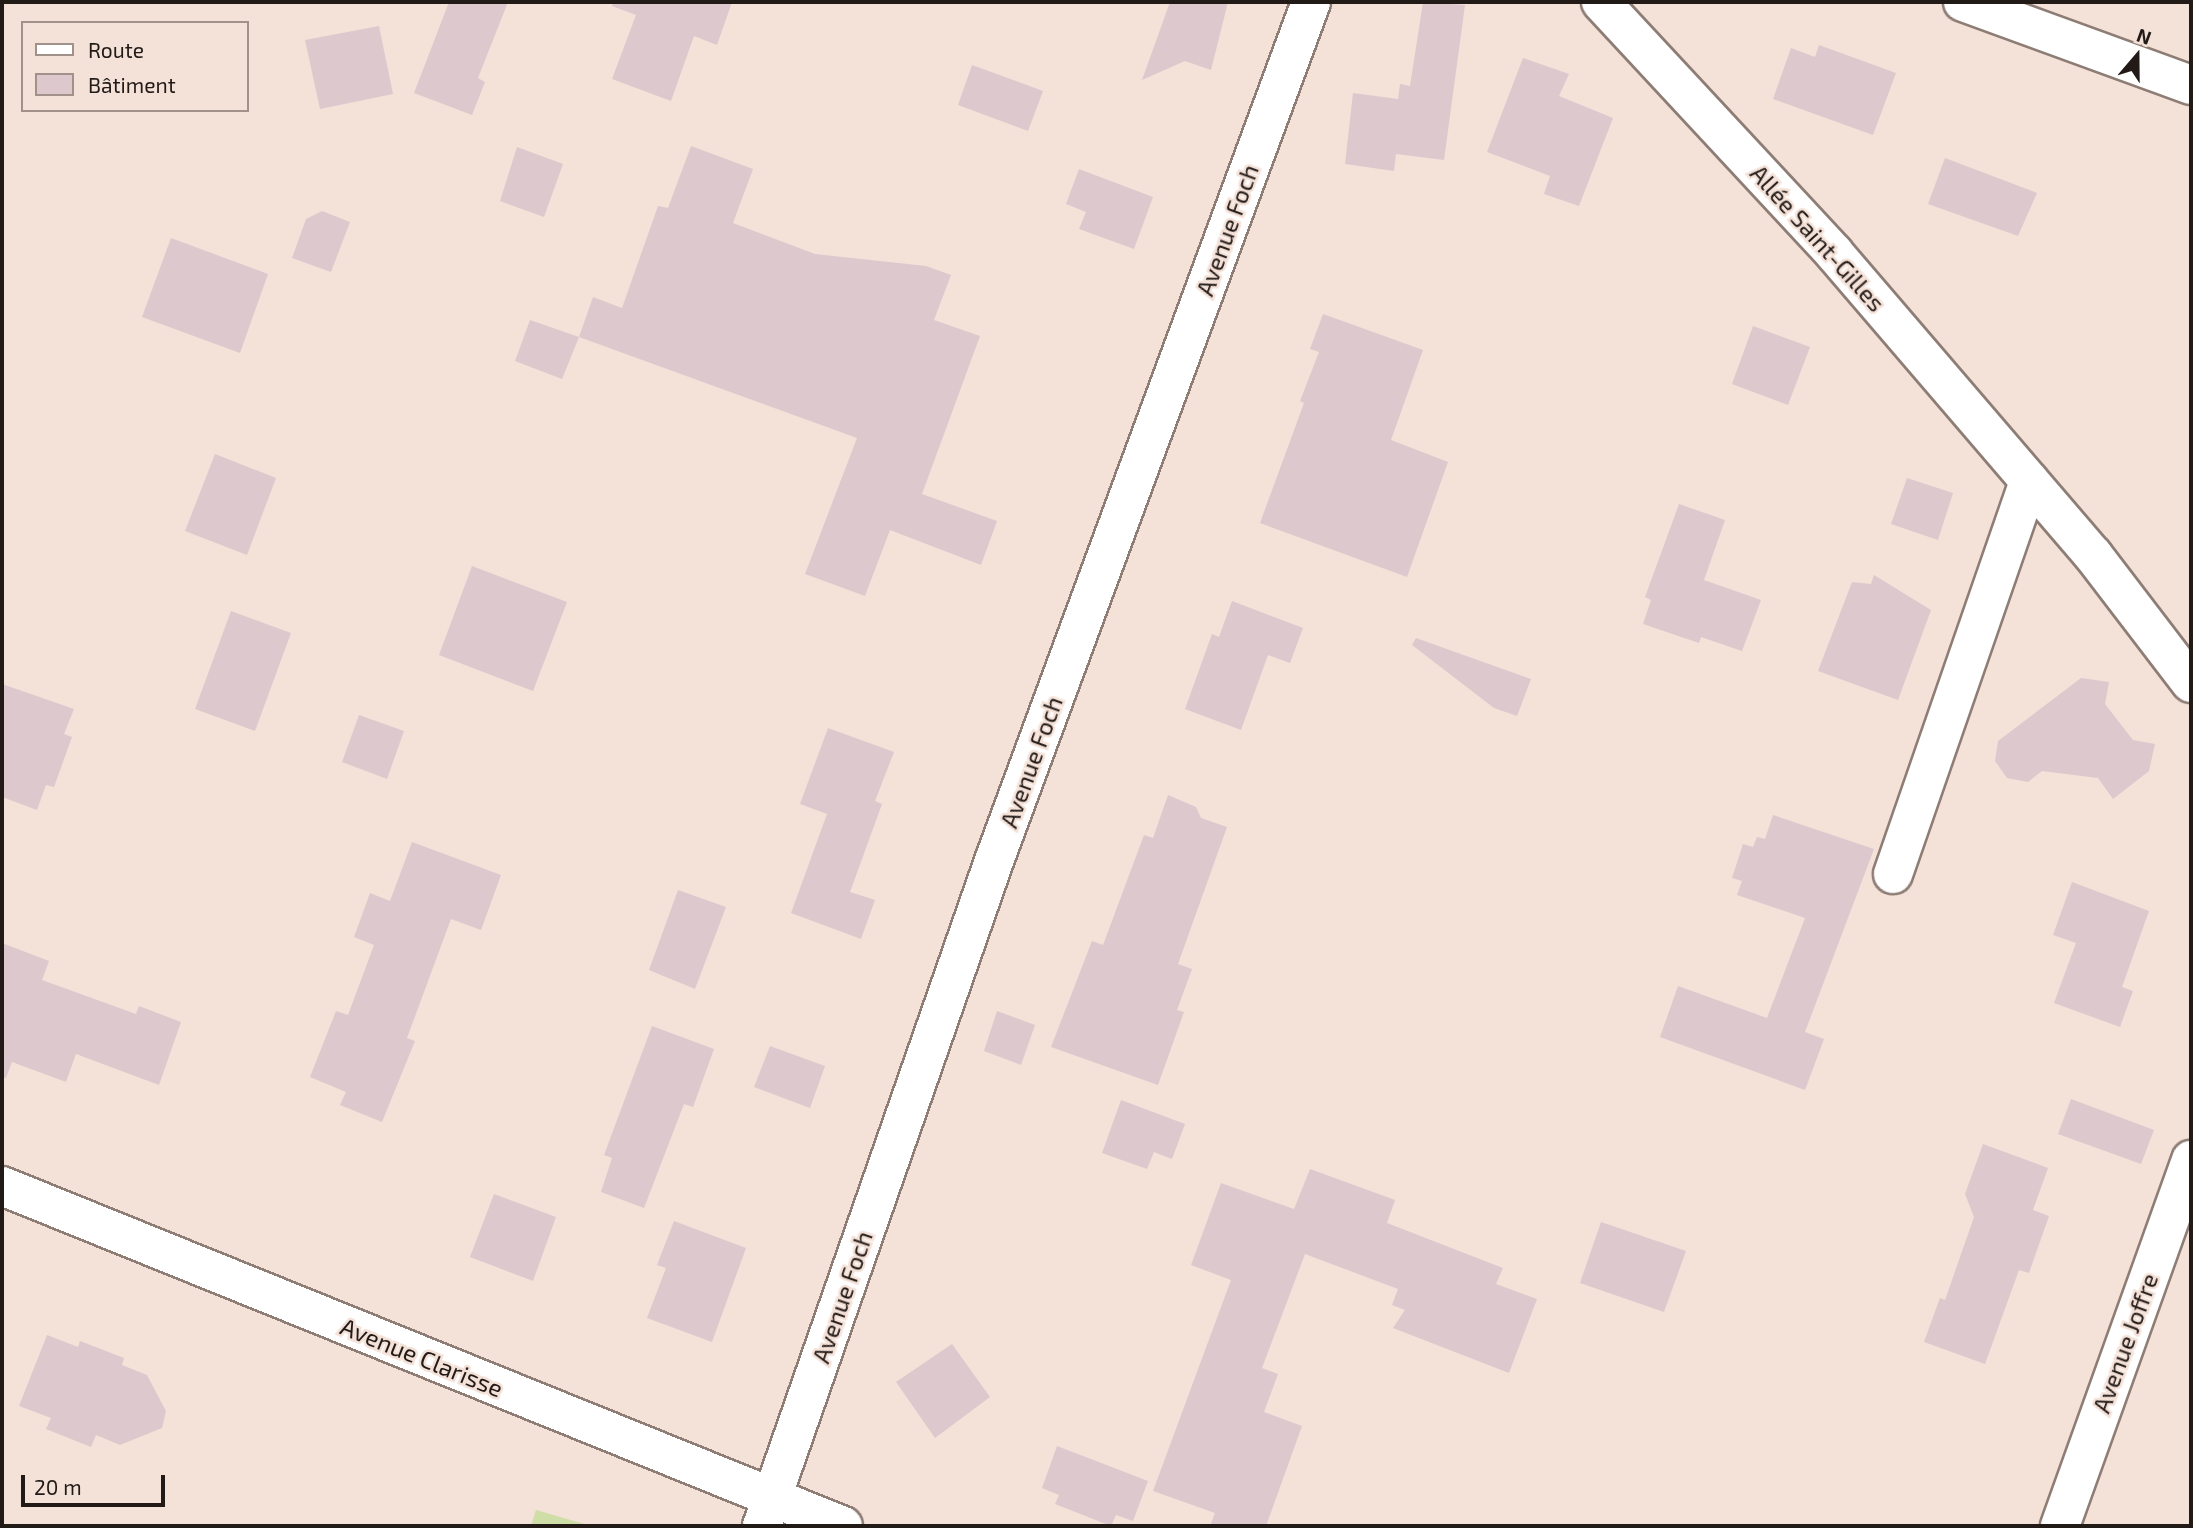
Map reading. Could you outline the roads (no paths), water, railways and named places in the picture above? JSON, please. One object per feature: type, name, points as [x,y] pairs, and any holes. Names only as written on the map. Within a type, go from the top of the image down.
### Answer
[{"type":"street","name":"Avenue Foch","points":[[767,1512],[994,860],[1311,2]]},
{"type":"street","name":"Allée Saint-Gilles","points":[[1601,2],[1834,254],[2093,555],[2191,683]]},
{"type":"street","points":[[1963,2],[2191,85]]},
{"type":"street","points":[[1894,874],[2029,481]]},
{"type":"street","name":"Avenue Joffre","points":[[2060,1526],[2191,1160]]},
{"type":"street","name":"Avenue Clarisse","points":[[2,1186],[767,1512],[843,1526]]}]
